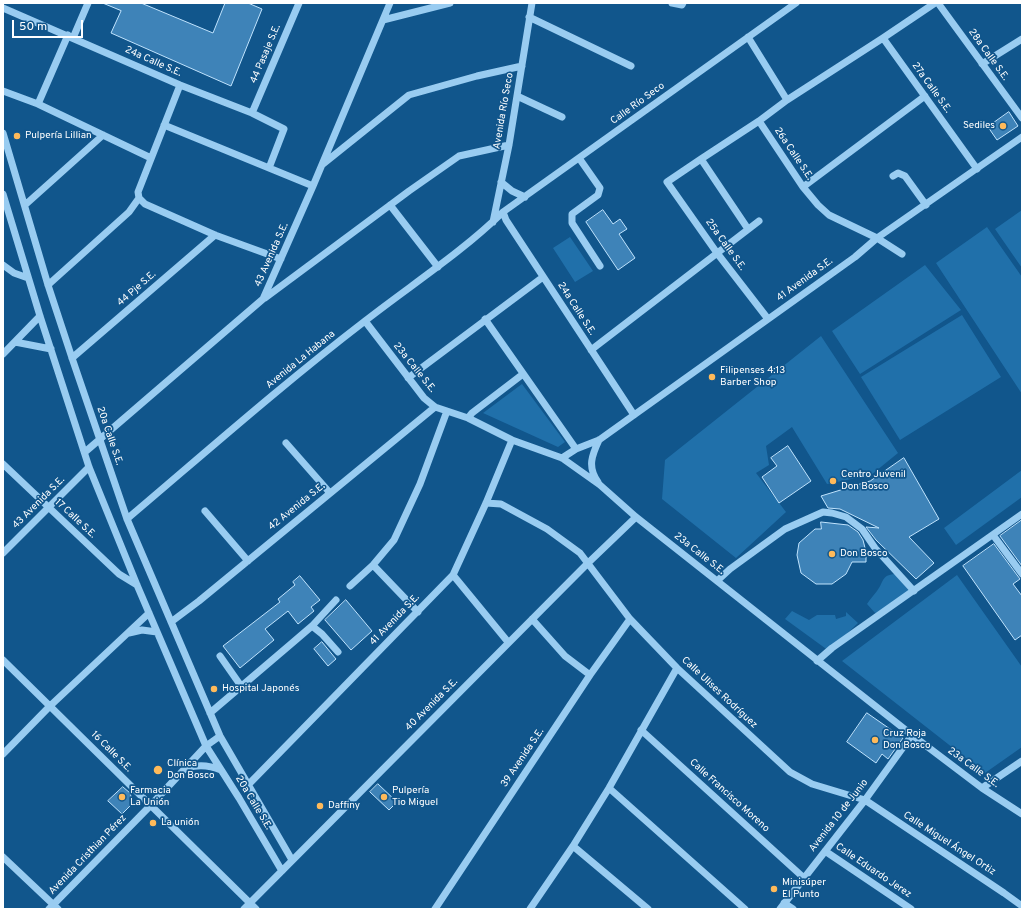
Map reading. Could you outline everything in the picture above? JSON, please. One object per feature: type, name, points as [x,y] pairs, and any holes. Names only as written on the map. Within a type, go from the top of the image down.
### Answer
[{"type":"street","points":[[38,104],[88,3]]},
{"type":"street","name":"44 Pasaje S.E.","points":[[252,113],[300,3]]},
{"type":"street","name":"43 Avenida S.E.","points":[[85,452],[263,299],[314,186],[390,3]]},
{"type":"street","points":[[383,20],[450,3]]},
{"type":"street","name":"Avenida Río Seco","points":[[493,222],[509,144],[532,3]]},
{"type":"street","points":[[672,3],[683,4]]},
{"type":"street","name":"Calle Río Seco","points":[[493,222],[503,212],[796,3]]},
{"type":"street","points":[[748,229],[701,159],[759,121],[787,100],[935,3]]},
{"type":"street","name":"28a Calle S.E.","points":[[938,3],[1022,118]]},
{"type":"street","name":"24a Calle S.E.","points":[[3,8],[180,85],[252,113],[284,129],[269,168]]},
{"type":"street","points":[[529,17],[631,66]]},
{"type":"street","points":[[748,37],[787,100]]},
{"type":"street","name":"27a Calle S.E.","points":[[883,38],[977,169]]},
{"type":"street","points":[[982,64],[1022,39]]},
{"type":"street","points":[[322,165],[409,95],[477,76],[522,66]]},
{"type":"street","points":[[180,85],[138,192],[139,198],[145,204],[215,235],[281,259]]},
{"type":"street","points":[[3,91],[38,104],[151,158]]},
{"type":"street","points":[[517,96],[562,117]]},
{"type":"street","points":[[803,186],[925,96]]},
{"type":"street","name":"26a Calle S.E.","points":[[759,121],[803,186],[818,205],[829,215],[877,238],[902,254]]},
{"type":"street","points":[[164,125],[314,186]]},
{"type":"street","name":"20a Calle S.E.","points":[[3,133],[48,285],[99,440],[127,518],[220,736],[292,860]]},
{"type":"street","points":[[25,205],[103,135]]},
{"type":"street","name":"41 Avenida S.E.","points":[[562,458],[576,449],[599,440],[855,257],[877,238],[1022,137]]},
{"type":"street","points":[[263,299],[459,156],[509,144]]},
{"type":"street","points":[[580,158],[600,188],[598,195],[572,214],[572,224],[600,266]]},
{"type":"street","name":"25a Calle S.E.","points":[[701,159],[667,182],[716,253],[768,319]]},
{"type":"street","points":[[893,176],[898,173],[905,176],[926,205]]},
{"type":"street","points":[[501,182],[512,191],[525,197]]},
{"type":"street","name":"20a Calle S.E.","points":[[3,194],[28,278],[89,467],[137,585],[206,746],[222,770],[282,871]]},
{"type":"street","points":[[48,285],[129,212],[139,198]]},
{"type":"street","points":[[390,205],[438,267]]},
{"type":"street","name":"24a Calle S.E.","points":[[503,212],[506,220],[634,415]]},
{"type":"street","points":[[591,350],[759,221]]},
{"type":"street","name":"Avenida La Habana","points":[[127,518],[277,392],[365,321],[438,267],[493,222]]},
{"type":"street","name":"44 Pje S.E.","points":[[72,358],[215,235]]},
{"type":"street","points":[[3,265],[14,273],[28,278]]},
{"type":"street","points":[[408,378],[543,277]]},
{"type":"street","points":[[3,354],[40,316]]},
{"type":"street","points":[[485,319],[576,449]]},
{"type":"street","name":"23a Calle S.E.","points":[[365,321],[424,398],[435,407],[468,418],[512,440],[562,458],[600,485],[636,517],[912,735],[982,788],[1022,814]]},
{"type":"street","points":[[15,342],[51,349]]},
{"type":"street","points":[[468,418],[472,413],[523,374]]},
{"type":"street","name":"42 Avenida S.E.","points":[[171,622],[248,561],[435,407]]},
{"type":"street","points":[[350,586],[373,564],[394,540],[420,484],[447,411]]},
{"type":"street","name":"41 Avenida S.E.","points":[[248,785],[453,576],[486,503],[512,440]]},
{"type":"street","points":[[599,440],[592,455],[591,466],[594,476],[600,485]]},
{"type":"street","points":[[286,443],[330,494]]},
{"type":"street","name":"17 Calle S.E.","points":[[3,464],[119,574],[137,585]]},
{"type":"street","name":"43 Avenida S.E.","points":[[3,553],[89,467]]},
{"type":"street","name":"Calle Ulises Rodríguez","points":[[486,503],[501,504],[547,528],[580,553],[630,619],[677,668],[790,772],[812,784],[864,800]]},
{"type":"street","points":[[205,511],[248,561]]},
{"type":"street","points":[[717,581],[730,569],[785,528],[823,512],[846,517],[862,529],[875,548],[914,591]]},
{"type":"street","points":[[818,661],[832,648],[1022,514]]},
{"type":"street","name":"40 Avenida S.E.","points":[[244,909],[253,906],[292,860],[508,642],[636,517]]},
{"type":"street","points":[[993,535],[1022,574]]},
{"type":"street","points":[[373,564],[418,612]]},
{"type":"street","points":[[453,576],[508,642]]},
{"type":"street","points":[[210,713],[312,626],[336,600]]},
{"type":"street","points":[[3,754],[50,706],[149,613]]},
{"type":"street","points":[[532,619],[565,656],[590,675]]},
{"type":"street","name":"39 Avenida S.E.","points":[[435,909],[590,675],[630,619]]},
{"type":"street","points":[[312,626],[338,652]]},
{"type":"street","points":[[127,634],[142,630],[157,632]]},
{"type":"street","points":[[220,656],[241,686]]},
{"type":"street","name":"16 Calle S.E.","points":[[3,660],[253,906]]},
{"type":"street","points":[[530,909],[573,846],[609,788],[677,668]]},
{"type":"street","name":"Calle Francisco Moreno","points":[[641,730],[804,878]]},
{"type":"street","name":"Avenida 10 de Junio","points":[[782,906],[912,735]]},
{"type":"street","points":[[206,746],[220,736]]},
{"type":"street","name":"Avenida Cristhian Pérez","points":[[54,908],[206,746]]},
{"type":"street","points":[[982,788],[1022,761]]},
{"type":"street","points":[[185,769],[204,765],[213,766],[222,770]]},
{"type":"street","points":[[609,788],[745,909]]},
{"type":"street","name":"Calle Miguel Ángel Ortiz","points":[[864,800],[1022,906]]},
{"type":"street","points":[[573,846],[648,909]]},
{"type":"street","name":"Calle Eduardo Jerez","points":[[825,851],[911,909]]},
{"type":"street","points":[[3,857],[54,908]]},
{"type":"street","points":[[782,906],[793,909]]},
{"type":"shaded area","points":[[1022,210],[1022,268],[995,229]]},
{"type":"shaded area","points":[[987,227],[1022,277],[1022,394],[936,263]]},
{"type":"shaded area","points":[[570,237],[593,271],[575,282],[553,248]]},
{"type":"shaded area","points":[[925,265],[961,310],[860,374],[832,331]]},
{"type":"shaded area","points":[[962,315],[1001,377],[900,440],[861,377]]},
{"type":"shaded area","points":[[821,336],[898,453],[871,475],[827,484],[792,427],[766,446],[769,465],[756,473],[786,512],[736,558],[662,499],[665,460]]},
{"type":"shaded area","points":[[522,384],[565,442],[558,447],[483,413]]},
{"type":"shaded area","points":[[1022,470],[1022,497],[956,545],[944,528]]},
{"type":"shaded area","points":[[895,574],[909,591],[876,614],[867,604],[885,577]]},
{"type":"shaded area","points":[[957,575],[1022,667],[1022,747],[985,773],[842,661]]},
{"type":"shaded area","points":[[792,611],[809,620],[817,615],[835,615],[836,619],[846,616],[846,612],[858,623],[829,651],[785,619]]},
{"type":"building","points":[[103,3],[141,3],[213,33],[225,3],[248,3],[262,9],[231,86],[111,33],[121,11]]},
{"type":"building","name":"Sediles","points":[[1009,112],[1018,126],[997,140],[988,127]]},
{"type":"building","points":[[603,210],[613,224],[620,219],[627,229],[619,234],[635,258],[618,270],[586,222]]},
{"type":"building","points":[[788,446],[811,481],[779,503],[762,477],[777,466],[771,458]]},
{"type":"building","points":[[904,458],[939,519],[909,537],[934,563],[916,579],[876,540],[866,527],[879,528],[840,509],[828,508],[821,496],[870,481]]},
{"type":"building","points":[[1022,520],[1022,566],[1000,536]]},
{"type":"building","name":"Don Bosco","points":[[821,522],[848,525],[858,532],[863,540],[866,552],[866,562],[852,562],[846,574],[832,584],[816,584],[801,573],[797,555],[799,543],[815,529],[821,529]]},
{"type":"building","points":[[994,544],[1020,579],[1013,584],[1022,596],[1022,635],[1015,640],[963,566]]},
{"type":"building","points":[[300,576],[320,600],[311,607],[314,611],[298,624],[288,611],[265,629],[274,640],[240,668],[223,646],[280,602],[278,599],[295,585],[293,582]]},
{"type":"building","points":[[346,600],[372,631],[351,650],[325,620]]},
{"type":"building","points":[[322,642],[336,659],[328,666],[314,649]]},
{"type":"building","name":"Cruz Roja Don Bosco","points":[[867,713],[903,738],[888,759],[882,754],[876,763],[847,742]]},
{"type":"building","name":"Pulpería Tio Miguel","points":[[378,784],[397,802],[389,810],[370,792]]},
{"type":"building","name":"Farmacia La Unión","points":[[123,787],[130,793],[133,803],[122,814],[108,801]]},
{"type":"place","name":"Sediles","points":[[1003,126]]},
{"type":"place","name":"Pulpería Lillian","points":[[17,136]]},
{"type":"place","name":"Filipenses 4:13 Barber Shop","points":[[712,377]]},
{"type":"place","name":"Centro Juvenil Don Bosco","points":[[833,481]]},
{"type":"place","name":"Don Bosco","points":[[832,554]]},
{"type":"place","name":"Hospital Japonés","points":[[214,689]]},
{"type":"place","name":"Cruz Roja Don Bosco","points":[[875,740]]},
{"type":"place","name":"Clínica Don Bosco","points":[[158,770]]},
{"type":"place","name":"Farmacia La Unión","points":[[122,797]]},
{"type":"place","name":"Pulpería Tio Miguel","points":[[384,797]]},
{"type":"place","name":"Daffiny","points":[[320,806]]},
{"type":"place","name":"La unión","points":[[153,823]]},
{"type":"place","name":"Minisúper El Punto","points":[[774,889]]}]
